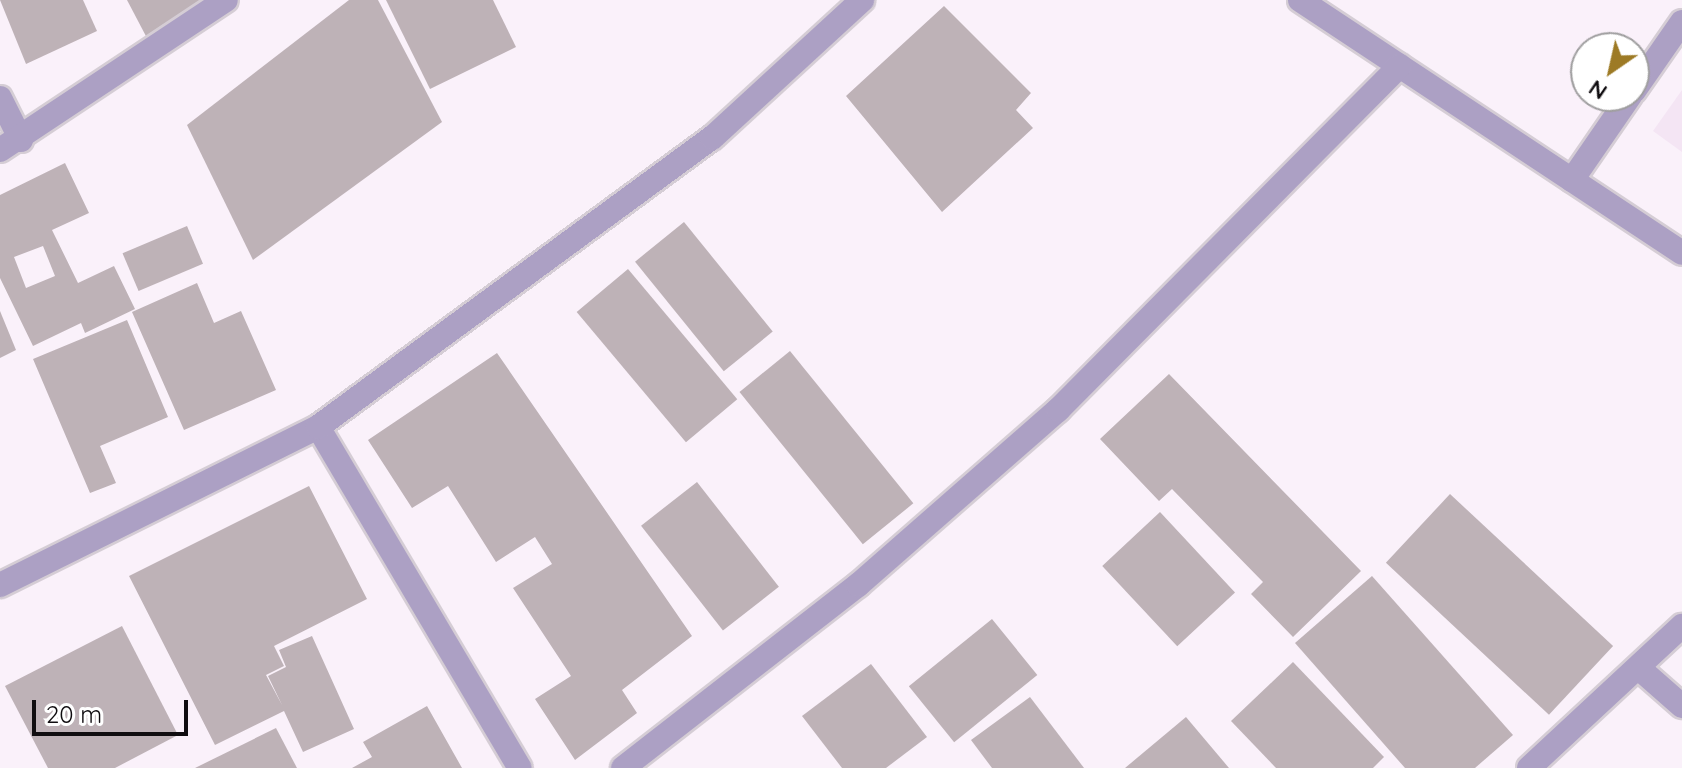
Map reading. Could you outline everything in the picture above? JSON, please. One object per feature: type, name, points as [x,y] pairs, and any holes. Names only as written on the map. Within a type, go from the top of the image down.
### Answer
[{"type":"street","points":[[0,98],[10,145],[226,0]]},
{"type":"street","points":[[0,585],[318,427],[712,138],[862,0]]},
{"type":"street","points":[[1300,0],[1682,253]]},
{"type":"street","points":[[1650,68],[1682,22]]},
{"type":"street","points":[[623,768],[858,585],[1058,410],[1400,66]]},
{"type":"street","points":[[1572,180],[1619,112]]},
{"type":"street","points":[[318,427],[520,768]]},
{"type":"street","points":[[1529,768],[1641,670],[1682,626]]},
{"type":"street","points":[[1641,670],[1682,706]]},
{"type":"shaded area","points":[[1682,90],[1682,152],[1653,131]]},
{"type":"building","points":[[0,0],[83,0],[97,31],[26,64]]},
{"type":"building","points":[[127,0],[202,0],[148,40]]},
{"type":"building","points":[[349,0],[378,0],[442,122],[253,260],[187,125]]},
{"type":"building","points":[[386,0],[493,0],[516,47],[430,89]]},
{"type":"building","points":[[944,6],[1031,93],[1016,110],[1033,128],[942,212],[846,96]]},
{"type":"building","points":[[65,163],[89,213],[52,230],[78,283],[114,266],[135,309],[85,333],[81,323],[33,346],[0,278],[0,195]],"holes":[[[43,246],[55,276],[26,288],[14,257]]]},
{"type":"building","points":[[684,222],[773,332],[724,371],[635,262]]},
{"type":"building","points":[[187,226],[203,264],[139,291],[123,253]]},
{"type":"building","points":[[628,269],[737,399],[686,442],[577,312]]},
{"type":"building","points":[[197,283],[214,323],[241,311],[276,390],[184,430],[132,312]]},
{"type":"building","points":[[0,311],[16,350],[0,358]]},
{"type":"building","points":[[127,320],[168,417],[100,446],[116,483],[90,493],[33,359]]},
{"type":"building","points":[[790,351],[913,503],[863,544],[739,392]]},
{"type":"building","points":[[497,353],[692,636],[622,690],[637,713],[575,760],[535,699],[571,676],[513,588],[552,564],[535,537],[496,562],[448,486],[412,508],[368,440]]},
{"type":"building","points":[[1169,374],[1361,571],[1293,637],[1251,594],[1263,582],[1172,489],[1159,501],[1100,439]]},
{"type":"building","points":[[697,482],[779,587],[723,631],[641,526]]},
{"type":"building","points":[[309,486],[367,599],[274,646],[284,666],[266,675],[282,705],[268,676],[286,667],[279,650],[312,636],[354,729],[303,752],[284,711],[215,745],[129,576]]},
{"type":"building","points":[[1450,494],[1613,646],[1549,715],[1386,563]]},
{"type":"building","points":[[1160,512],[1235,592],[1177,646],[1102,566]]},
{"type":"building","points":[[1372,576],[1513,735],[1475,768],[1405,768],[1295,643]]},
{"type":"building","points":[[992,619],[1037,675],[954,742],[909,686]]},
{"type":"building","points":[[122,626],[178,735],[115,768],[48,768],[5,686]]},
{"type":"building","points":[[1293,662],[1384,757],[1373,768],[1276,768],[1231,721]]},
{"type":"building","points":[[871,664],[927,737],[886,768],[842,768],[802,716]]},
{"type":"building","points":[[1030,697],[1084,768],[992,768],[971,740]]},
{"type":"building","points":[[427,706],[462,768],[352,768],[372,757],[363,742]]},
{"type":"building","points":[[1186,717],[1229,768],[1125,768]]},
{"type":"building","points":[[276,728],[297,768],[195,768]]}]
